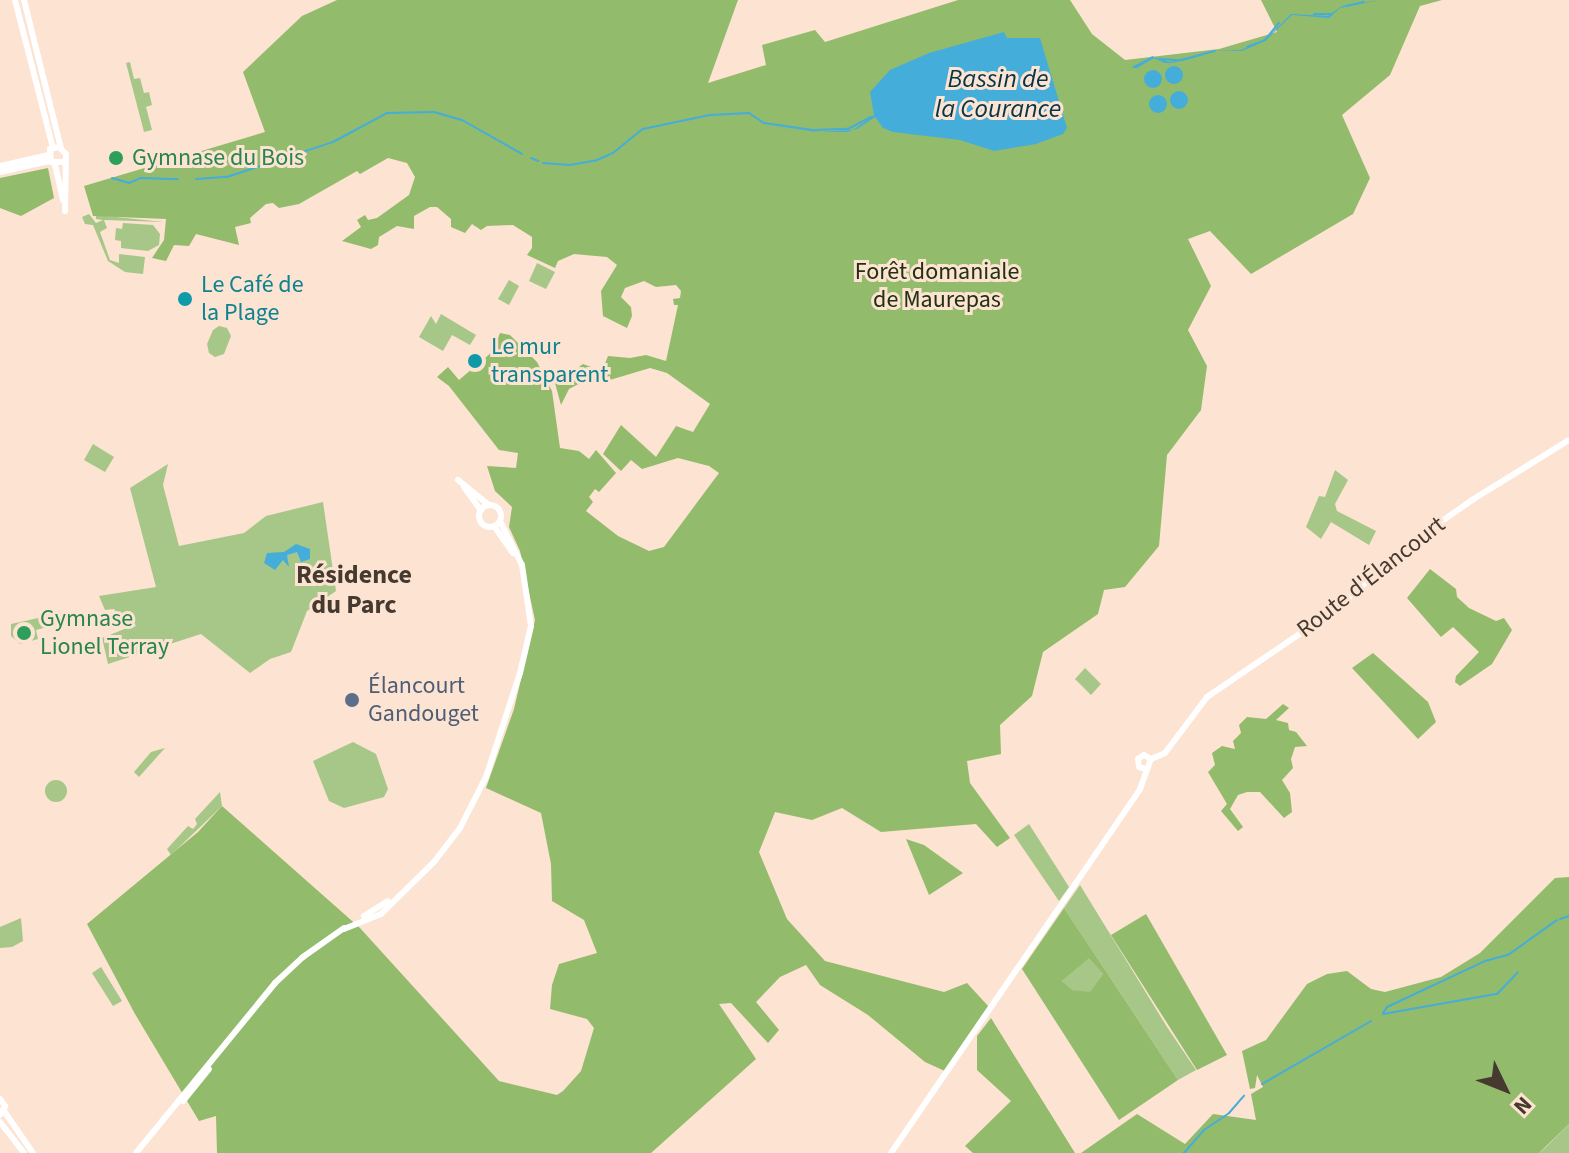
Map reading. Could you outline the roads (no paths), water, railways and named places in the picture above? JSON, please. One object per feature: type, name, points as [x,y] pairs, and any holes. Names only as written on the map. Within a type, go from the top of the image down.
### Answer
[{"type":"street","points":[[15,0],[53,148],[51,160],[65,211],[67,177],[63,162],[66,154],[61,148],[24,0]]},
{"type":"street","points":[[53,148],[61,148]]},
{"type":"street","points":[[0,169],[51,160],[63,162]]},
{"type":"street","name":"Route d'Élancourt","points":[[1151,759],[1165,753],[1207,697],[1336,609],[1405,547],[1472,500],[1569,440]]},
{"type":"street","points":[[138,1153],[236,1030],[293,965],[344,929],[377,913],[414,882],[460,828],[486,777],[526,654],[531,626],[523,574],[497,524],[500,510],[458,480],[481,510],[481,522],[497,524]]},
{"type":"street","points":[[481,510],[490,505]]},
{"type":"street","points":[[891,1153],[1140,789],[1151,759],[1146,755],[1138,759],[1139,767],[1146,769]]},
{"type":"street","points":[[0,1099],[2,1113],[33,1153]]},
{"type":"street","points":[[0,1122],[24,1153]]},
{"type":"water","points":[[1380,0],[1340,8],[1329,18],[1292,15],[1265,41],[1242,51],[1215,51],[1171,63],[1154,58],[1131,68],[1154,57],[1170,62],[1213,51],[1241,50],[1265,40],[1291,14],[1328,16],[1342,6]]},
{"type":"water","name":"Bassin de la Courance","points":[[1004,32],[1007,38],[1040,38],[1067,128],[1063,134],[1036,144],[994,151],[960,140],[893,132],[883,128],[875,117],[857,129],[847,132],[820,132],[853,130],[874,115],[870,92],[890,70],[929,53]]},
{"type":"water","points":[[1174,66],[1183,75],[1174,84],[1165,75]]},
{"type":"water","points":[[1153,70],[1162,79],[1153,88],[1144,79]]},
{"type":"water","points":[[1179,91],[1188,100],[1179,109],[1170,100]]},
{"type":"water","points":[[1158,95],[1167,104],[1158,113],[1149,104]]},
{"type":"water","points":[[296,544],[310,549],[310,559],[301,562],[297,552],[287,555],[289,567],[283,560],[275,570],[264,563],[267,553],[284,552]]},
{"type":"waterway","points":[[1346,6],[1364,2]]},
{"type":"waterway","points":[[1314,14],[1331,14]]},
{"type":"waterway","points":[[1247,47],[1265,40],[1279,23]]},
{"type":"waterway","points":[[1159,59],[1181,60],[1215,51]]},
{"type":"waterway","points":[[1134,67],[1153,57]]},
{"type":"waterway","points":[[196,179],[227,177],[333,142],[387,113],[434,112],[462,120],[522,154]]},
{"type":"waterway","points":[[543,163],[570,165],[597,160],[613,153],[643,129],[710,115],[749,113],[764,123],[813,130],[848,129],[871,117]]},
{"type":"waterway","points":[[531,158],[538,161]]},
{"type":"waterway","points":[[112,178],[129,183],[141,178],[178,179]]},
{"type":"waterway","points":[[1560,919],[1569,916]]},
{"type":"waterway","points":[[1383,1013],[1387,1007],[1485,961],[1508,955],[1557,920]]},
{"type":"waterway","points":[[1383,1014],[1497,994],[1518,972]]},
{"type":"waterway","points":[[1262,1084],[1371,1021]]},
{"type":"waterway","points":[[1184,1153],[1204,1130],[1229,1113],[1244,1096]]},
{"type":"place","name":"Gymnase du Bois","points":[[116,158]]},
{"type":"place","name":"Le Café de la Plage","points":[[185,299]]},
{"type":"place","name":"Le mur transparent","points":[[475,361]]},
{"type":"place","name":"Gymnase Lionel Terray","points":[[24,633]]},
{"type":"place","name":"Élancourt Gandouget","points":[[352,700]]},
{"type":"district","name":"Résidence du Parc","points":[[354,590]]},
{"type":"park label","name":"Forêt domaniale de Maurepas","points":[[937,286]]}]
